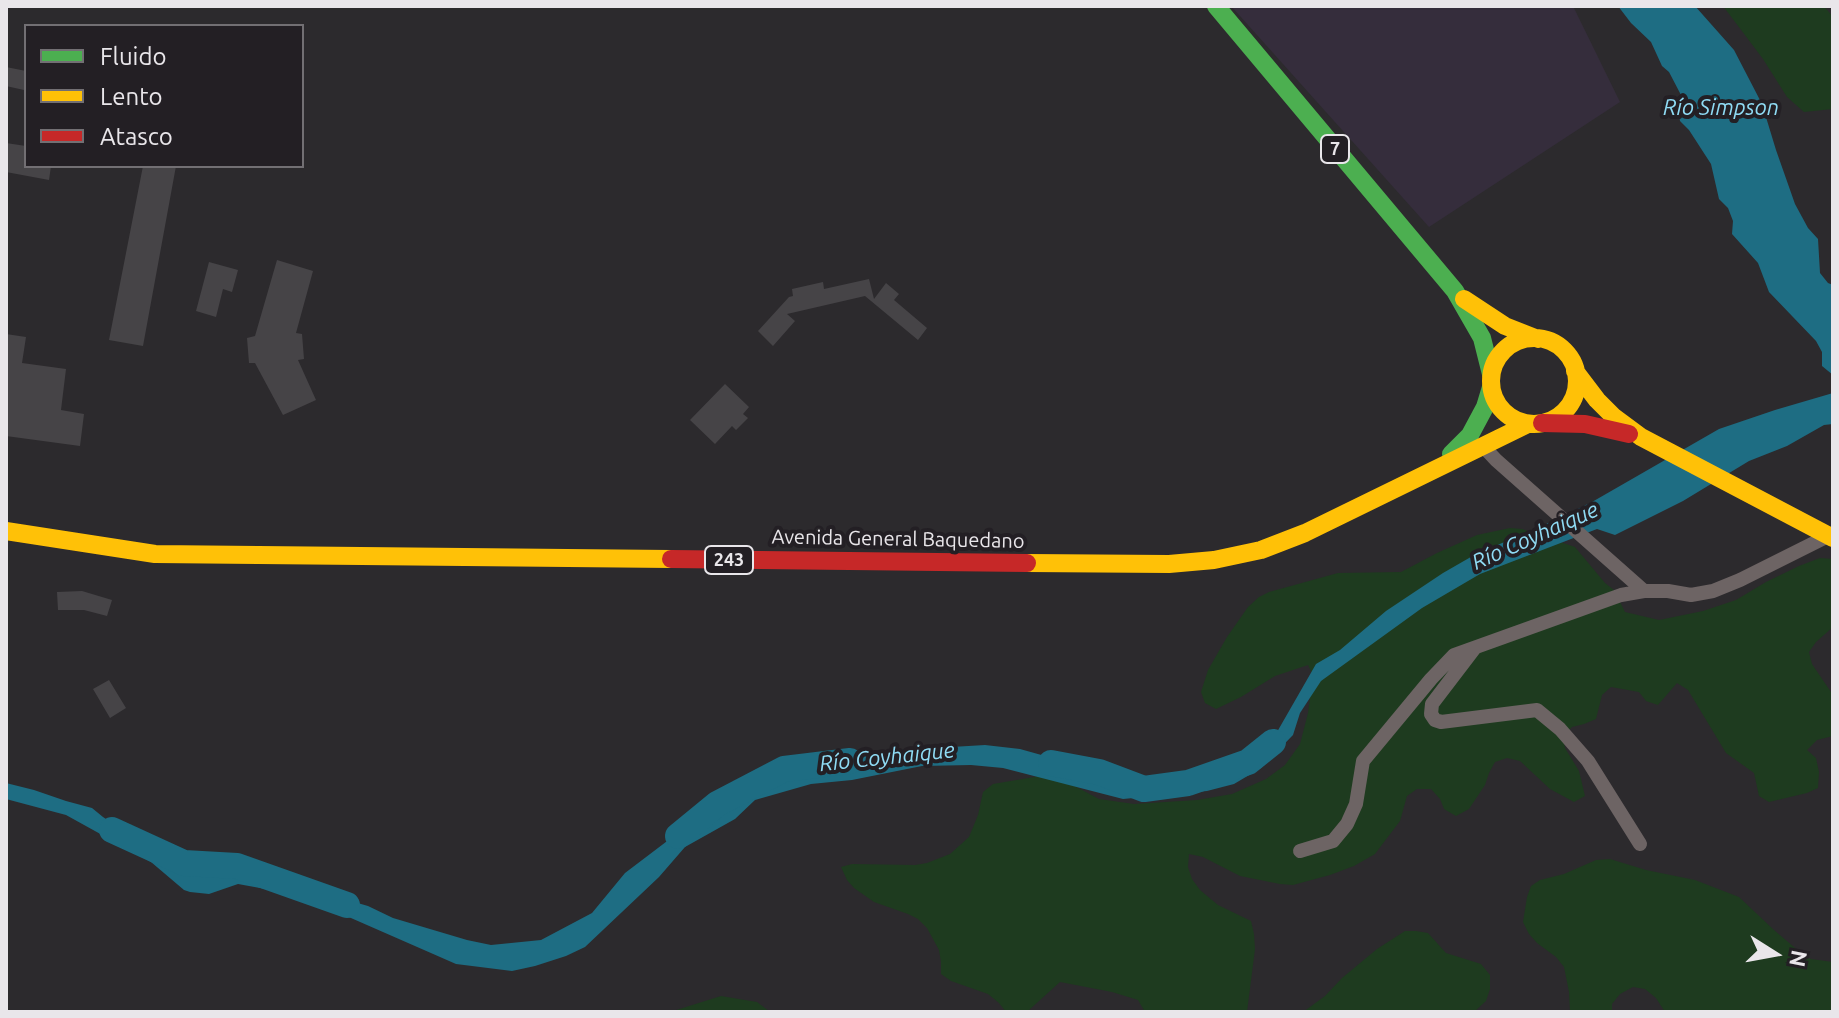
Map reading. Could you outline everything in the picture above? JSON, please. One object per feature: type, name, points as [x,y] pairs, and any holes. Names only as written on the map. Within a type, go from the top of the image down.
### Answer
[{"type":"main road","name":"7","points":[[1216,6],[1455,291],[1482,338],[1493,396],[1503,412],[1519,422],[1585,424],[1641,437]]},
{"type":"main road","name":"7","points":[[1455,291],[1492,319],[1557,346],[1597,400],[1641,437],[1830,537]]},
{"type":"main road","points":[[1491,381],[1494,364],[1508,347],[1517,342],[1538,339]]},
{"type":"main road","points":[[1535,424],[1560,415],[1567,408],[1575,390],[1575,371]]},
{"type":"main road","name":"Avenida General Baquedano","points":[[1435,468],[1470,435],[1485,407],[1491,381]]},
{"type":"main road","name":"Avenida General Baquedano","points":[[6,531],[155,554],[1169,564],[1214,560],[1261,550],[1305,533],[1482,445],[1535,424]]},
{"type":"street","points":[[1482,445],[1644,591]]},
{"type":"street","points":[[1300,851],[1333,841],[1347,824],[1356,804],[1363,761],[1454,655],[1621,595],[1668,591],[1691,595],[1713,591],[1830,537]]},
{"type":"street","points":[[1475,647],[1432,704],[1431,714],[1435,720],[1441,722],[1537,710],[1560,729],[1588,761],[1640,844]]},
{"type":"shaded area","points":[[1231,6],[1573,6],[1620,102],[1429,227]]},
{"type":"green space","points":[[1723,6],[1824,6],[1833,17],[1833,109],[1804,112],[1787,97]]},
{"type":"green space","points":[[1510,528],[1522,529],[1575,547],[1614,590],[1625,612],[1659,620],[1736,600],[1799,566],[1820,558],[1833,559],[1833,627],[1809,652],[1812,664],[1833,695],[1833,736],[1817,740],[1807,750],[1816,758],[1818,788],[1769,802],[1759,796],[1754,773],[1726,753],[1688,690],[1677,683],[1658,705],[1646,701],[1639,692],[1611,687],[1602,695],[1596,719],[1572,727],[1563,736],[1565,748],[1579,771],[1585,796],[1574,802],[1550,789],[1520,761],[1507,758],[1495,762],[1469,809],[1456,816],[1444,809],[1431,789],[1417,789],[1407,796],[1400,821],[1375,854],[1330,875],[1293,885],[1280,884],[1240,876],[1203,857],[1189,854],[1188,867],[1200,890],[1218,905],[1251,921],[1255,949],[1247,1012],[1145,1012],[1138,1000],[1060,982],[1028,1011],[1006,1012],[988,994],[951,981],[941,974],[939,950],[927,928],[918,919],[874,902],[847,880],[841,867],[852,864],[915,865],[950,854],[969,837],[983,792],[993,784],[1052,774],[1099,799],[1134,804],[1197,800],[1232,794],[1266,779],[1285,765],[1300,744],[1313,675],[1308,665],[1275,676],[1216,709],[1205,703],[1201,692],[1208,670],[1248,607],[1269,592],[1338,573],[1401,572],[1477,535]]},
{"type":"green space","points":[[1610,859],[1695,880],[1739,897],[1801,953],[1811,959],[1833,962],[1833,1012],[1665,1012],[1645,989],[1633,987],[1620,994],[1612,1004],[1612,1012],[1570,1012],[1564,967],[1537,943],[1523,922],[1527,897],[1531,886],[1540,880],[1564,874],[1596,860]]},
{"type":"green space","points":[[1405,931],[1428,933],[1446,953],[1481,964],[1490,975],[1486,1001],[1474,1012],[1303,1012],[1377,949]]},
{"type":"green space","points":[[721,996],[757,1002],[769,1011],[670,1012]]},
{"type":"water","name":"Río Simpson","points":[[1618,6],[1695,6],[1734,50],[1762,104],[1795,204],[1818,239],[1820,273],[1833,285],[1833,375],[1822,366],[1822,352],[1816,341],[1769,292],[1758,263],[1732,234],[1733,221],[1728,208],[1719,199],[1711,164],[1680,121],[1678,108],[1681,95],[1651,42]]},
{"type":"water","points":[[1833,393],[1833,424],[1824,425],[1787,446],[1749,461],[1683,501],[1615,535],[1597,529],[1480,574],[1422,608],[1321,681],[1300,713],[1293,735],[1261,768],[1234,784],[1207,791],[1123,799],[1003,768],[971,765],[922,766],[852,780],[811,784],[755,800],[735,819],[685,847],[659,877],[585,947],[535,966],[512,971],[456,964],[319,904],[271,890],[238,884],[209,894],[190,892],[151,862],[66,815],[6,799],[6,783],[34,790],[92,808],[156,853],[168,858],[188,856],[223,862],[236,871],[296,890],[368,906],[393,918],[467,940],[491,945],[541,940],[592,913],[625,873],[744,787],[791,771],[845,758],[901,750],[985,745],[1020,749],[1107,778],[1146,782],[1202,783],[1238,770],[1277,732],[1316,664],[1340,650],[1386,611],[1443,573],[1476,554],[1592,502],[1719,429]]},
{"type":"building","points":[[6,67],[24,71],[24,90],[6,86]]},
{"type":"building","points":[[6,143],[24,146],[24,168],[51,168],[49,180],[6,172]]},
{"type":"building","points":[[143,168],[176,168],[143,346],[109,340]]},
{"type":"building","points":[[277,260],[313,271],[296,333],[302,334],[304,359],[298,360],[316,400],[283,415],[255,363],[249,363],[247,338],[255,336]]},
{"type":"building","points":[[209,262],[238,270],[232,292],[223,289],[216,317],[196,311]]},
{"type":"building","points":[[869,279],[874,299],[886,283],[899,294],[894,300],[927,328],[918,340],[865,296],[787,314],[795,321],[773,346],[758,331],[793,296],[792,289],[823,282],[824,289]]},
{"type":"building","points":[[6,334],[26,337],[22,363],[66,369],[61,410],[84,414],[80,446],[6,436]]},
{"type":"building","points":[[725,384],[749,407],[743,414],[748,418],[736,430],[732,426],[715,444],[690,420]]},
{"type":"building","points":[[82,591],[112,600],[107,616],[84,610],[58,610],[57,592]]},
{"type":"building","points":[[109,680],[126,708],[110,718],[93,689]]},
{"type":"waterway","name":"Río Coyhaique","points":[[1051,763],[1099,772],[1144,789],[1188,783],[1248,762],[1273,742]]},
{"type":"waterway","name":"Río Coyhaique","points":[[678,836],[717,804],[784,769],[850,761]]},
{"type":"waterway","name":"Río Coyhaique","points":[[112,830],[184,863],[237,866],[347,905]]},
{"type":"traffic: fast","points":[[1216,6],[1455,291],[1482,338],[1491,374]]},
{"type":"traffic: fast","points":[[1451,454],[1470,435],[1485,407],[1491,387]]},
{"type":"traffic: slow","points":[[1464,299],[1505,326],[1538,339]]},
{"type":"traffic: slow","points":[[1534,338],[1550,342],[1564,351],[1573,365],[1577,381],[1573,397],[1564,411],[1550,420],[1534,424],[1518,420],[1504,411],[1495,397],[1491,381],[1495,365],[1504,351],[1518,342],[1534,338]]},
{"type":"traffic: slow","points":[[1575,371],[1597,400],[1641,437],[1833,538]]},
{"type":"traffic: slow","points":[[1027,563],[1169,564],[1214,560],[1261,550],[1305,533],[1528,424]]},
{"type":"traffic: slow","points":[[6,531],[155,554],[671,559]]},
{"type":"traffic: jam","points":[[1542,423],[1585,424],[1629,434]]},
{"type":"traffic: jam","points":[[671,559],[1027,563]]}]
